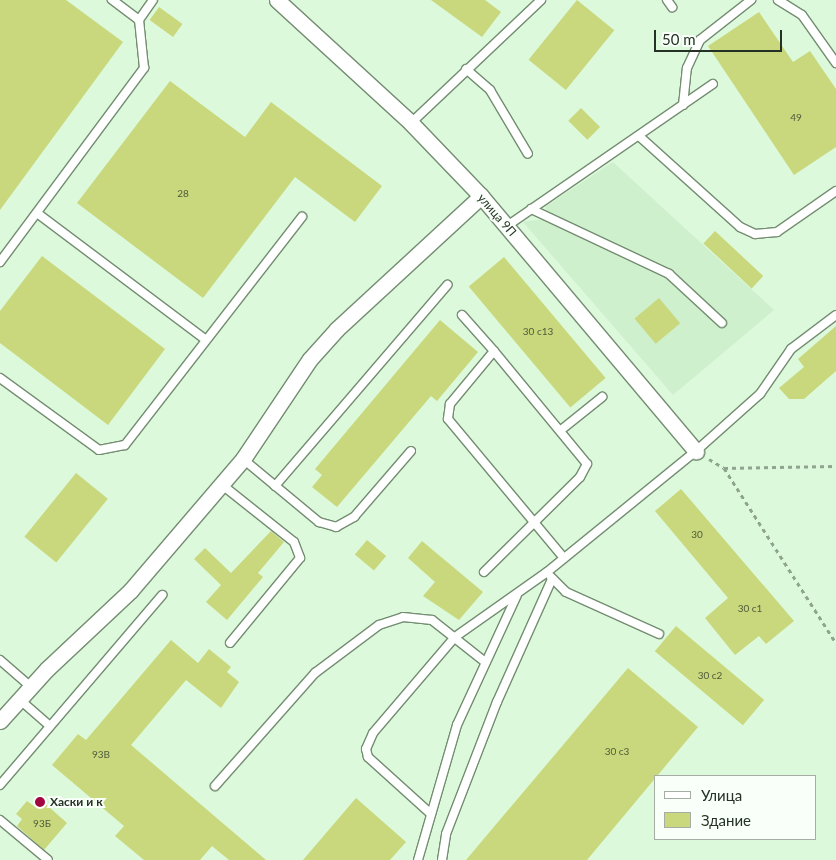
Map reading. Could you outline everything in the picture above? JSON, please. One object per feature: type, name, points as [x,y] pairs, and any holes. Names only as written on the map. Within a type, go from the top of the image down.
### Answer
[{"type":"street","name":"улица 9П","points":[[277,0],[411,123],[481,196],[696,451]]},
{"type":"street","points":[[0,721],[30,686],[131,590],[243,458],[332,335],[481,196]]},
{"type":"lane","points":[[112,0],[139,20]]},
{"type":"lane","points":[[0,262],[144,68],[139,20],[153,0]]},
{"type":"lane","points":[[683,105],[687,68],[700,40],[751,0]]},
{"type":"lane","points":[[778,0],[802,15],[836,63]]},
{"type":"lane","points":[[411,123],[535,2]]},
{"type":"lane","points":[[466,69],[490,90],[528,154]]},
{"type":"lane","points":[[507,226],[713,84]]},
{"type":"lane","points":[[638,136],[740,227],[755,234],[777,232],[836,191]]},
{"type":"lane","points":[[531,209],[669,274],[722,323]]},
{"type":"lane","points":[[37,213],[206,340]]},
{"type":"lane","points":[[0,378],[99,450],[114,450],[125,445],[302,217]]},
{"type":"lane","points":[[274,486],[447,285]]},
{"type":"lane","points":[[462,314],[584,457],[586,468],[484,572]]},
{"type":"lane","points":[[431,814],[374,764],[366,749],[373,733],[456,637],[547,572],[696,451],[760,394],[791,349],[836,315]]},
{"type":"lane","points":[[494,351],[450,404],[448,418],[564,558]]},
{"type":"lane","points":[[561,430],[602,397]]},
{"type":"lane","points":[[243,458],[319,522],[336,527],[354,517],[411,451]]},
{"type":"lane","points":[[221,484],[294,542],[300,558],[230,644]]},
{"type":"lane","points":[[547,572],[566,592],[659,634]]},
{"type":"lane","points":[[442,860],[446,834],[497,702],[552,579]]},
{"type":"lane","points":[[418,860],[457,725],[518,593]]},
{"type":"lane","points":[[0,785],[162,595]]},
{"type":"lane","points":[[215,786],[315,673],[379,625],[403,617],[425,618],[456,637],[485,662]]},
{"type":"lane","points":[[0,660],[30,686]]},
{"type":"lane","points":[[19,699],[50,726]]},
{"type":"lane","points":[[0,820],[48,860]]},
{"type":"path","points":[[696,451],[724,468],[836,643]]},
{"type":"path","points":[[724,468],[836,466]]},
{"type":"shaded area","points":[[613,162],[774,310],[673,395],[523,222],[543,219],[546,206]]},
{"type":"building","points":[[0,0],[66,0],[123,42],[0,210]]},
{"type":"building","points":[[431,0],[485,0],[501,12],[482,37]]},
{"type":"building","points":[[577,0],[614,30],[566,90],[529,60]]},
{"type":"building","points":[[159,7],[182,24],[173,37],[150,20]]},
{"type":"building","points":[[759,12],[793,62],[810,51],[836,89],[836,147],[794,175],[708,46]]},
{"type":"building","points":[[170,81],[245,137],[271,102],[382,186],[355,222],[295,177],[203,298],[77,203]]},
{"type":"building","points":[[581,108],[600,127],[587,140],[568,121]]},
{"type":"building","points":[[715,231],[763,276],[752,288],[703,243]]},
{"type":"building","points":[[42,256],[165,349],[108,425],[0,343],[0,311]]},
{"type":"building","points":[[504,257],[606,378],[570,408],[469,287]]},
{"type":"building","points":[[659,298],[680,323],[656,344],[634,319]]},
{"type":"building","points":[[440,320],[478,352],[437,401],[431,396],[337,507],[312,487],[322,475],[315,469]]},
{"type":"building","points":[[836,326],[836,371],[804,399],[789,399],[779,388],[804,367],[798,359]]},
{"type":"building","points":[[76,473],[108,499],[56,563],[24,537]]},
{"type":"building","points":[[681,489],[794,621],[766,644],[759,636],[735,655],[705,618],[728,598],[655,511]]},
{"type":"building","points":[[271,531],[284,542],[258,573],[263,577],[227,620],[206,602],[221,585],[194,559],[205,548],[231,573]]},
{"type":"building","points":[[367,540],[386,556],[374,571],[355,555]]},
{"type":"building","points":[[422,541],[483,592],[459,620],[423,596],[435,582],[408,558]]},
{"type":"building","points":[[676,626],[764,700],[743,725],[655,651]]},
{"type":"building","points":[[171,640],[198,663],[209,649],[231,667],[227,672],[239,682],[221,708],[186,680],[131,745],[266,860],[229,860],[212,846],[200,860],[144,860],[115,836],[124,826],[52,765],[78,734],[86,740]]},
{"type":"building","points":[[628,668],[698,727],[658,775],[654,775],[654,780],[587,860],[466,860]]},
{"type":"building","points":[[356,798],[406,842],[390,860],[303,860]]},
{"type":"building","points":[[40,799],[67,823],[44,850],[17,826],[22,819],[16,814],[27,801],[34,806]]},
{"type":"place","name":"Хаски и к","points":[[40,802]]}]
